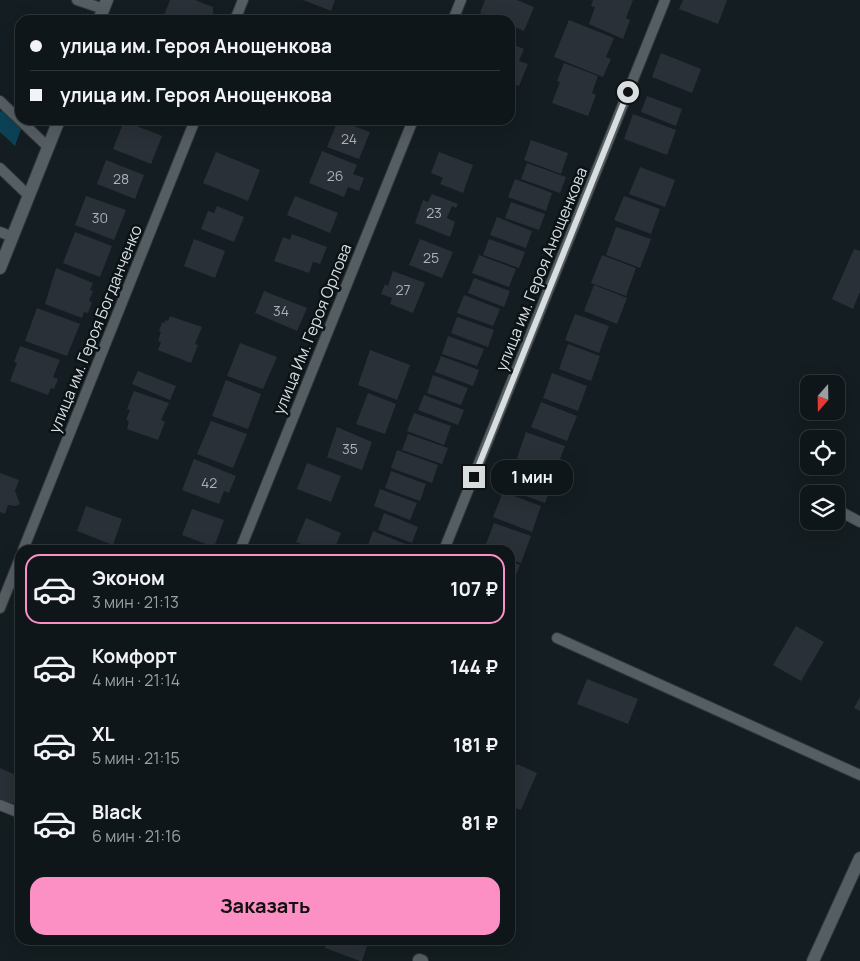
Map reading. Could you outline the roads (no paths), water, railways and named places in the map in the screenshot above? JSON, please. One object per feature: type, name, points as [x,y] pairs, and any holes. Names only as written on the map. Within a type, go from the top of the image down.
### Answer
[{"type":"street","points":[[0,268],[57,125]]},
{"type":"street","points":[[813,961],[856,879],[860,858]]},
{"type":"lane","points":[[77,0],[103,10]]},
{"type":"lane","points":[[237,15],[243,0]]},
{"type":"lane","points":[[455,15],[461,0]]},
{"type":"lane","name":"улица им. Героя Анощенкова","points":[[446,545],[665,0]]},
{"type":"lane","points":[[0,101],[15,115]]},
{"type":"lane","points":[[25,125],[48,147]]},
{"type":"lane","name":"улица им. Героя Богданченко","points":[[25,545],[193,125]]},
{"type":"lane","name":"улица Им. Героя Орлова","points":[[242,545],[411,125]]},
{"type":"lane","points":[[0,168],[29,196]]},
{"type":"lane","points":[[0,232],[12,237]]},
{"type":"lane","points":[[845,514],[860,522]]},
{"type":"lane","points":[[0,608],[15,570]]},
{"type":"lane","points":[[557,638],[860,775]]},
{"type":"lane","points":[[0,805],[15,811]]}]
